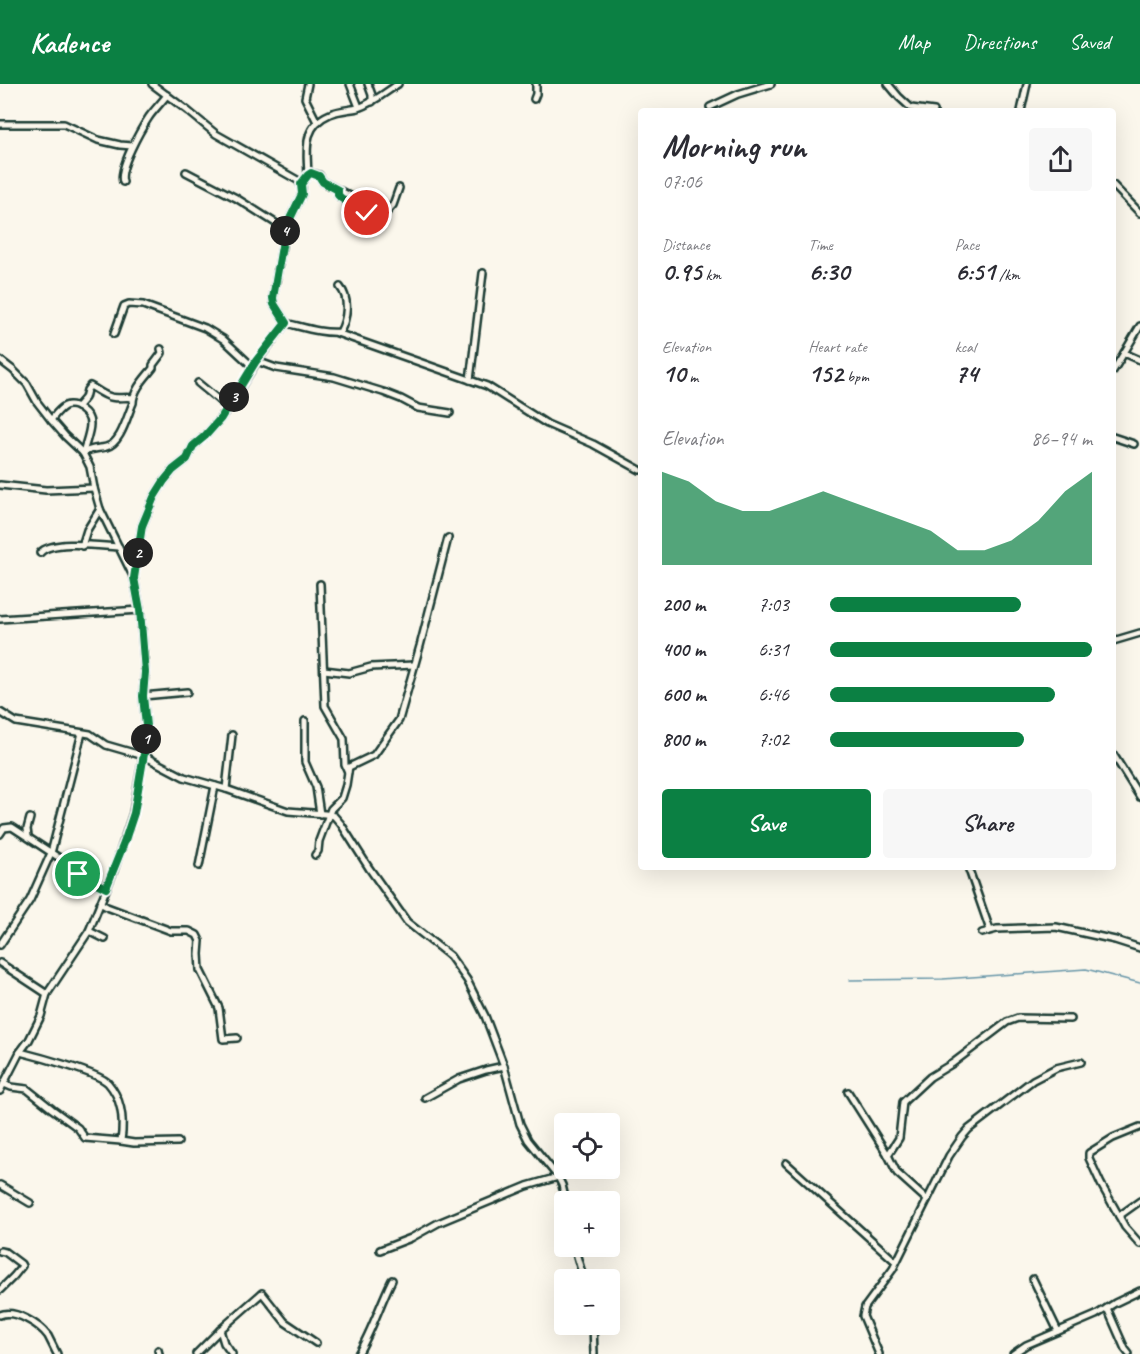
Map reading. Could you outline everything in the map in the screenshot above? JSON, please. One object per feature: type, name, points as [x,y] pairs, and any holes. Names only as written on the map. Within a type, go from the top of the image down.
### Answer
[{"type":"street","points":[[152,84],[216,134],[301,184],[302,194],[285,229],[273,298],[274,304],[286,323],[335,333],[487,387],[547,424],[593,444],[638,469]]},
{"type":"street","points":[[308,84],[305,98],[317,122]]},
{"type":"street","points":[[351,84],[359,107]]},
{"type":"street","points":[[368,84],[372,102]]},
{"type":"street","points":[[308,175],[306,152],[309,135],[317,122],[332,113],[372,102],[387,87],[398,84]]},
{"type":"street","points":[[534,99],[536,84]]},
{"type":"street","points":[[710,107],[738,94],[771,84]]},
{"type":"street","points":[[888,84],[911,108]]},
{"type":"street","points":[[1022,108],[1028,84]]},
{"type":"street","points":[[123,182],[121,174],[132,146],[148,118],[167,95]]},
{"type":"street","points":[[0,124],[64,124],[98,140],[132,146]]},
{"type":"street","points":[[186,172],[236,198],[285,229]]},
{"type":"street","points":[[301,184],[311,173],[319,176],[323,182],[338,190],[341,198],[367,213],[386,213],[390,210],[399,188]]},
{"type":"street","points":[[1116,188],[1140,213]]},
{"type":"street","points":[[470,380],[483,273]]},
{"type":"street","points":[[335,333],[342,328],[345,317],[346,300],[344,291],[340,287]]},
{"type":"street","points":[[114,334],[124,306],[143,305],[205,328],[223,339],[253,367]]},
{"type":"street","points":[[134,578],[142,526],[154,497],[173,470],[187,459],[193,446],[221,418],[256,361],[286,323]]},
{"type":"street","points":[[1116,366],[1140,326]]},
{"type":"street","points":[[83,453],[89,449],[108,447],[117,441],[133,403],[135,392],[162,353],[161,349]]},
{"type":"street","points":[[1124,353],[1140,360]]},
{"type":"street","points":[[0,360],[27,384],[51,420],[64,436],[83,453],[90,467],[100,509],[134,578],[140,610],[147,736],[134,813],[89,931],[47,994],[41,1016],[0,1090]]},
{"type":"street","points":[[256,361],[276,368],[334,377],[383,392],[417,408],[450,413]]},
{"type":"street","points":[[198,383],[227,407]]},
{"type":"street","points":[[77,407],[85,398],[90,386],[106,396],[133,398]]},
{"type":"street","points":[[51,420],[56,412],[72,405],[81,409],[89,417],[90,423],[83,453]]},
{"type":"street","points":[[1116,438],[1134,444]]},
{"type":"street","points":[[0,485],[46,490],[94,488]]},
{"type":"street","points":[[82,546],[87,530],[100,509]]},
{"type":"street","points":[[315,855],[331,809],[342,798],[349,767],[374,755],[399,720],[448,538]]},
{"type":"street","points":[[40,554],[42,550],[66,545],[119,547]]},
{"type":"street","points":[[320,584],[325,706],[344,739],[345,765],[348,772]]},
{"type":"street","points":[[0,620],[140,610]]},
{"type":"street","points":[[1116,640],[1140,633]]},
{"type":"street","points":[[324,670],[349,673],[371,667],[414,665]]},
{"type":"street","points":[[143,696],[187,692]]},
{"type":"street","points":[[0,712],[16,722],[90,734],[106,745],[144,756],[184,777],[288,811],[334,816],[407,922],[450,956],[468,980],[504,1066],[520,1124],[528,1140],[554,1172]]},
{"type":"street","points":[[305,721],[305,762],[316,786],[320,813]]},
{"type":"street","points":[[0,945],[30,900],[51,853],[82,733]]},
{"type":"street","points":[[226,789],[232,735]]},
{"type":"street","points":[[1116,758],[1140,797]]},
{"type":"street","points":[[199,866],[215,786]]},
{"type":"street","points":[[28,836],[30,818]]},
{"type":"street","points":[[0,834],[4,828],[12,827],[70,865],[78,874],[106,888]]},
{"type":"street","points":[[969,870],[990,930]]},
{"type":"street","points":[[100,903],[171,931],[189,931],[197,935],[200,941],[200,970],[219,1008],[223,1039],[237,1038]]},
{"type":"street","points":[[982,933],[990,930],[1056,927],[1140,948]]},
{"type":"street","points":[[89,931],[105,939]]},
{"type":"street","points":[[0,963],[47,994]]},
{"type":"street","points":[[888,1155],[899,1138],[903,1102],[930,1077],[953,1063],[1007,1022],[1018,1018],[1071,1019]]},
{"type":"street","points":[[20,1052],[92,1074],[107,1082],[118,1101],[124,1125],[121,1141]]},
{"type":"street","points":[[879,1354],[863,1316],[864,1307],[893,1269],[949,1156],[962,1137],[969,1129],[1033,1080],[1056,1068],[1081,1062]]},
{"type":"street","points":[[425,1098],[459,1080],[504,1066]]},
{"type":"street","points":[[4,1084],[27,1089],[78,1128],[85,1138],[134,1143],[178,1142]]},
{"type":"street","points":[[848,1092],[897,1173],[927,1200]]},
{"type":"street","points":[[1140,1127],[1113,1138],[1089,1154],[1101,1184],[1125,1227],[1140,1244]]},
{"type":"street","points":[[786,1163],[896,1262]]},
{"type":"street","points":[[380,1250],[517,1190],[554,1178]]},
{"type":"street","points":[[0,1185],[30,1203]]},
{"type":"street","points":[[1119,1216],[1140,1201]]},
{"type":"street","points":[[0,1251],[5,1252],[22,1266],[0,1290]]},
{"type":"street","points":[[1033,1279],[1058,1331]]},
{"type":"street","points":[[358,1354],[372,1328],[380,1304],[392,1280]]},
{"type":"street","points":[[1013,1354],[1026,1345],[1096,1315],[1114,1303],[1140,1291]]},
{"type":"street","points":[[196,1354],[262,1293],[285,1322],[316,1342]]},
{"type":"street","points":[[1107,1308],[1125,1349],[1130,1354]]},
{"type":"street","points":[[0,1315],[11,1313],[30,1321],[47,1335],[57,1354]]},
{"type":"street","points":[[220,1330],[224,1343],[232,1354]]},
{"type":"street","points":[[593,1335],[594,1354]]},
{"type":"waterway","points":[[850,980],[943,979],[1086,969],[1140,983]]},
{"type":"route","points":[[78,874],[106,888],[134,813],[147,736],[140,610],[134,578],[142,526],[154,497],[173,470],[187,459],[193,446],[221,418],[256,361],[286,323],[274,304],[273,298],[285,229],[302,194],[301,184],[311,173],[319,176],[323,182],[338,190],[337,193],[341,198],[367,213]]}]
